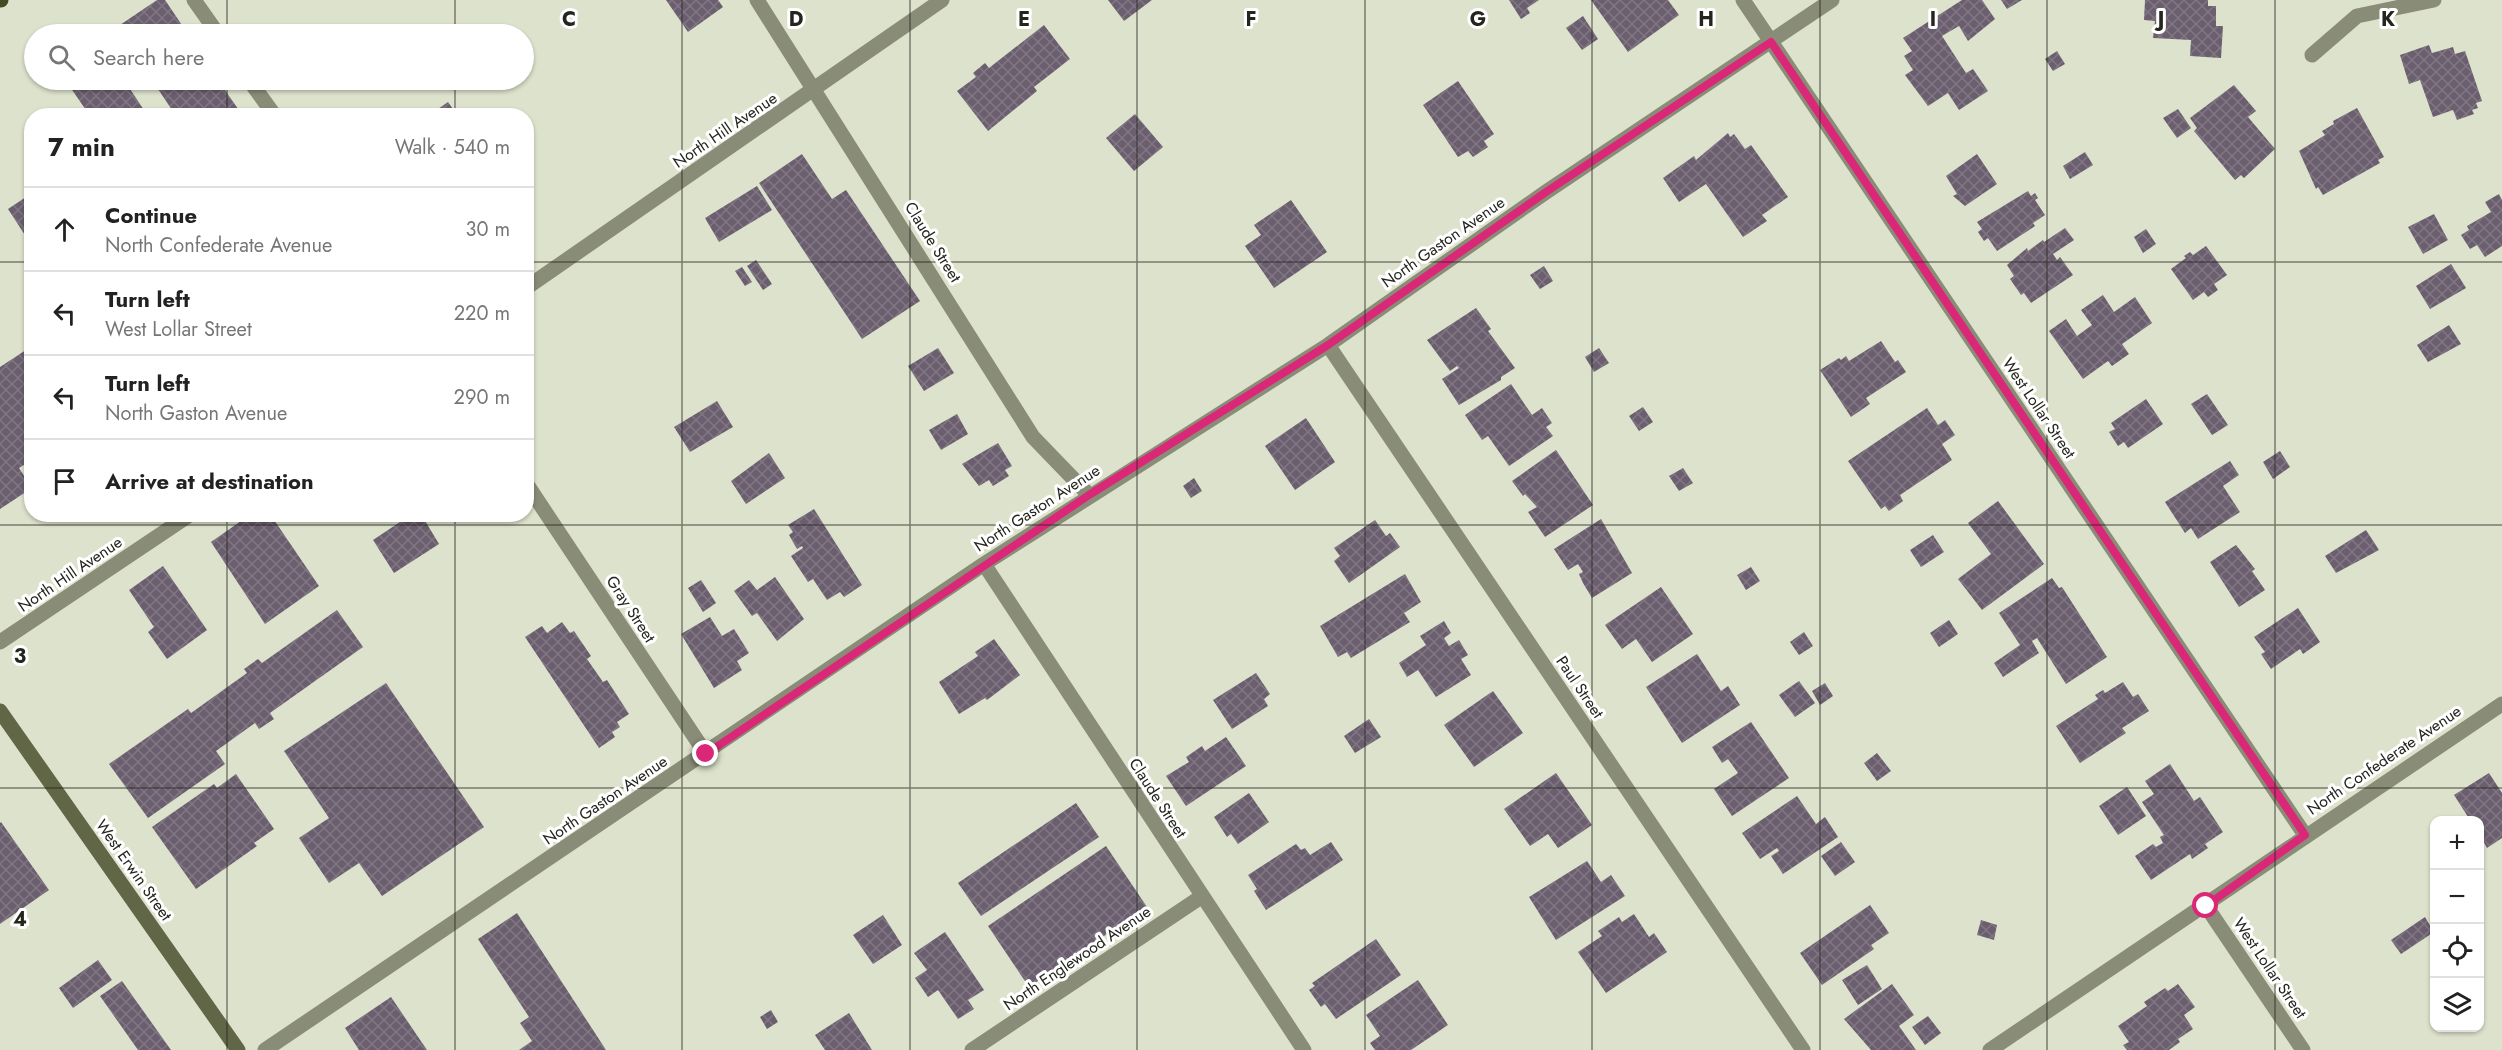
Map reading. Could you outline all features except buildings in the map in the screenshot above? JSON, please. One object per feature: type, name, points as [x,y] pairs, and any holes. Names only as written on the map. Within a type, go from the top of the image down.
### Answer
[{"type":"main road","name":"West Erwin Street","points":[[0,711],[238,1050]]},
{"type":"street","points":[[194,0],[211,24]]},
{"type":"street","name":"Claude Street","points":[[757,0],[1034,437],[1089,495]]},
{"type":"street","name":"North Hill Avenue","points":[[534,283],[816,90],[942,0]]},
{"type":"street","name":"West Lollar Street","points":[[1743,0],[2305,835]]},
{"type":"street","name":"North Gaston Avenue","points":[[265,1050],[984,564],[1089,495],[1328,345],[1546,192],[1832,0]]},
{"type":"street","points":[[2312,55],[2356,16],[2434,0]]},
{"type":"street","points":[[256,90],[269,108]]},
{"type":"street","name":"Paul Street","points":[[1328,345],[1803,1050]]},
{"type":"street","name":"Gray Street","points":[[534,495],[706,754]]},
{"type":"street","name":"North Hill Avenue","points":[[0,642],[179,522]]},
{"type":"street","name":"Claude Street","points":[[984,564],[1201,897],[1304,1050]]},
{"type":"street","name":"North Confederate Avenue","points":[[1990,1050],[2206,906],[2305,835],[2501,707]]},
{"type":"street","name":"North Englewood Avenue","points":[[972,1050],[1201,897]]},
{"type":"street","name":"West Lollar Street","points":[[2206,906],[2303,1050]]},
{"type":"route","points":[[706,754],[984,564],[1089,495],[1328,345],[1546,192],[1771,42],[2305,835],[2206,906]]}]
